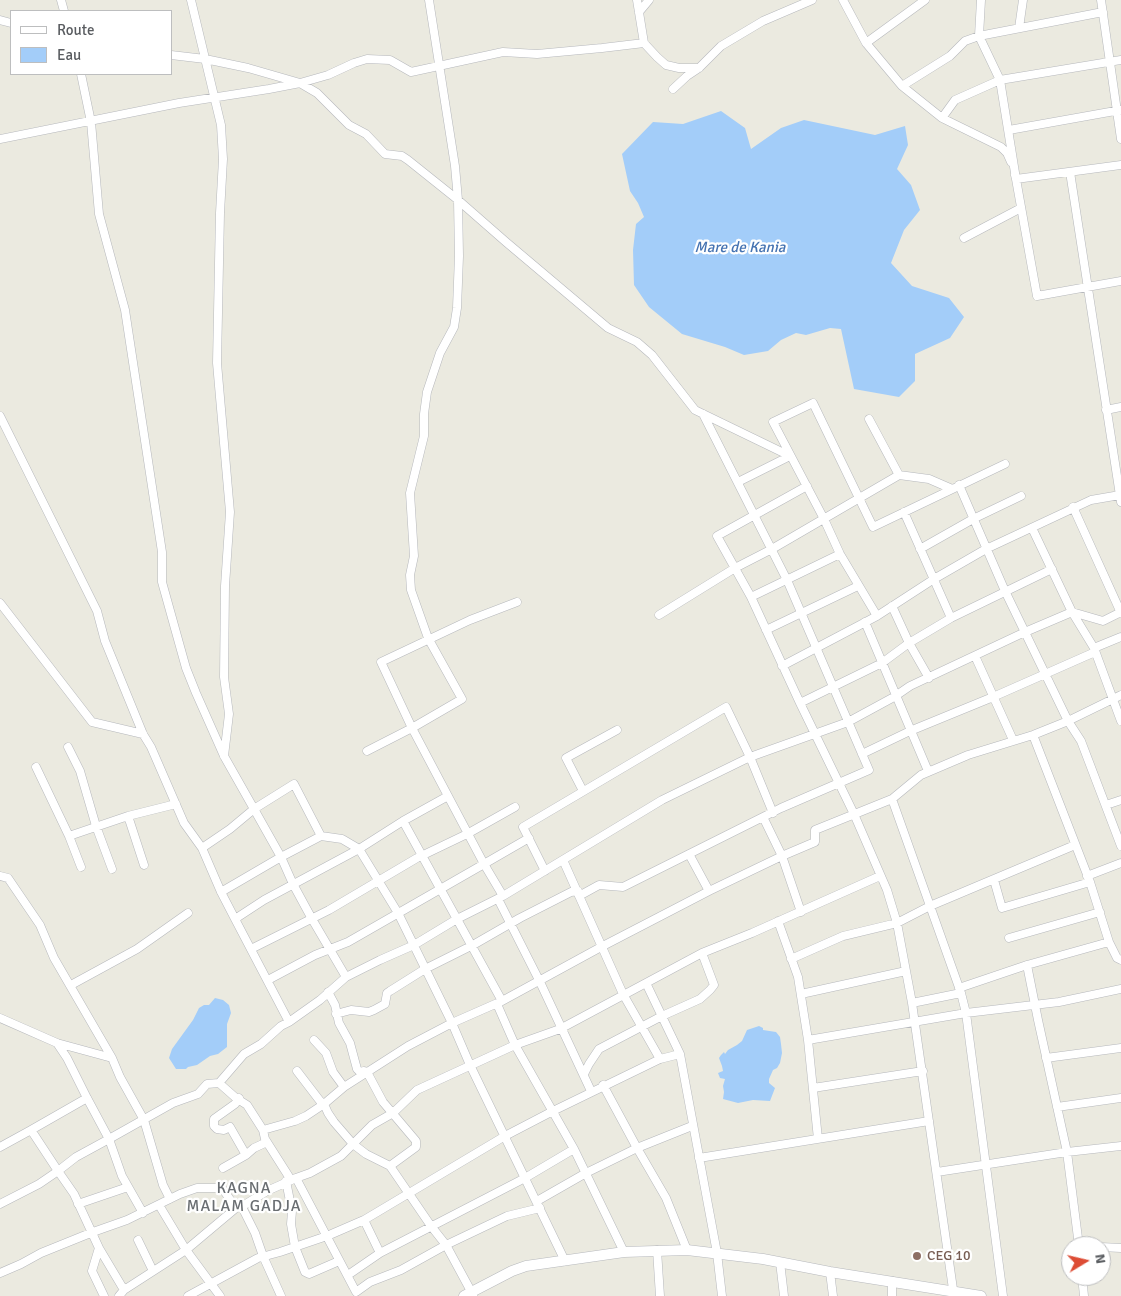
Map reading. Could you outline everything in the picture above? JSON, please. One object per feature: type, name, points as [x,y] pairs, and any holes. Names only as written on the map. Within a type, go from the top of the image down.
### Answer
[{"type":"street","points":[[191,0],[221,125],[223,159],[217,363],[230,512],[225,568],[224,677],[228,714],[224,756]]},
{"type":"street","points":[[367,751],[462,699],[428,638],[411,590],[410,576],[414,556],[410,493],[424,436],[427,392],[440,353],[454,327],[459,256],[455,166],[429,0]]},
{"type":"street","points":[[637,0],[644,42],[657,57],[666,65],[678,68],[699,68]]},
{"type":"street","points":[[639,12],[649,0]]},
{"type":"street","points":[[673,89],[699,68],[721,46],[763,21],[812,0]]},
{"type":"street","points":[[843,0],[866,43],[902,86],[942,118],[1004,150],[1011,162],[1016,179]]},
{"type":"street","points":[[866,43],[925,0]]},
{"type":"street","points":[[981,0],[979,36],[1000,80],[1037,296],[1121,281]]},
{"type":"street","points":[[1018,28],[1023,0]]},
{"type":"street","points":[[1101,0],[1119,111],[1121,139]]},
{"type":"street","points":[[902,86],[950,56],[965,41],[979,36],[1103,12]]},
{"type":"street","points":[[0,140],[215,97],[300,83],[328,75],[367,59],[390,60],[412,72],[503,52],[537,54],[644,42]]},
{"type":"street","points":[[172,55],[205,59],[248,68],[300,83],[317,93],[349,125],[366,134],[384,154],[402,156],[408,160],[458,200],[608,328],[637,342],[652,355],[695,410],[790,456]]},
{"type":"street","points":[[942,118],[955,100],[1000,80],[1121,60]]},
{"type":"street","points":[[81,75],[91,122],[99,214],[125,310],[162,552],[162,582],[186,668],[224,756],[281,857],[312,919],[346,977]]},
{"type":"street","points":[[1009,130],[1119,111]]},
{"type":"street","points":[[1016,179],[1121,165]]},
{"type":"street","points":[[782,666],[877,616],[934,579],[986,549],[1091,500],[1120,499],[1070,172]]},
{"type":"street","points":[[964,238],[1021,208]]},
{"type":"street","points":[[877,616],[840,554],[824,519],[773,422],[813,403],[873,528],[1005,464]]},
{"type":"street","points":[[1106,410],[1121,407]]},
{"type":"street","points":[[336,1014],[350,1010],[369,1012],[374,1010],[387,1002],[388,993],[425,968],[473,945],[571,892],[578,894],[599,884],[623,887],[763,817],[839,785],[869,770],[787,580],[703,414]]},
{"type":"street","points":[[0,416],[97,611],[105,641],[143,734],[184,823],[202,848],[221,892],[289,1022]]},
{"type":"street","points":[[869,419],[899,475]]},
{"type":"street","points":[[738,482],[790,456]]},
{"type":"street","points":[[659,615],[735,568],[772,549],[899,475],[929,479],[956,487],[1068,720],[1081,741],[1121,846]]},
{"type":"street","points":[[807,486],[717,536],[751,596],[814,734],[854,814],[886,890],[897,923],[923,1072],[953,1294]]},
{"type":"street","points":[[920,549],[973,519],[1021,496]]},
{"type":"street","points":[[1,1202],[42,1182],[76,1158],[173,1103],[198,1094],[207,1084],[219,1083],[244,1054],[261,1044],[281,1026],[289,1022],[346,977],[414,945],[457,919],[500,898],[662,800],[750,757],[848,722],[910,686],[1072,612],[1102,621],[1121,612],[1074,507]]},
{"type":"street","points":[[904,512],[951,618]]},
{"type":"street","points":[[1032,528],[1072,612],[1095,650],[1121,722]]},
{"type":"street","points":[[751,596],[840,554]]},
{"type":"street","points":[[800,703],[882,663],[909,643],[951,618],[1052,569]]},
{"type":"street","points":[[766,630],[858,586]]},
{"type":"street","points":[[517,602],[428,638],[381,662],[412,728],[484,864],[500,898],[509,924],[540,982],[560,1029],[591,1091]]},
{"type":"street","points":[[0,603],[92,722],[143,734]]},
{"type":"street","points":[[892,606],[909,643],[929,678]]},
{"type":"street","points":[[865,622],[928,771]]},
{"type":"street","points":[[862,754],[910,731],[1046,674],[1121,636]]},
{"type":"street","points":[[975,656],[1013,740]]},
{"type":"street","points":[[263,1130],[295,1121],[324,1104],[344,1087],[408,1046],[452,1023],[500,1003],[601,947],[709,891],[815,842],[815,830],[892,799],[921,774],[968,754],[1033,735],[1121,695]]},
{"type":"street","points":[[545,871],[523,827],[726,707],[750,757],[773,813]]},
{"type":"street","points":[[583,791],[566,758],[617,730]]},
{"type":"street","points":[[1033,735],[1088,879],[1109,942],[1117,958],[1121,960]]},
{"type":"street","points":[[68,747],[80,771],[96,826],[112,869]]},
{"type":"street","points":[[36,768],[82,867]]},
{"type":"street","points":[[202,848],[230,829],[254,809],[294,784],[321,836]]},
{"type":"street","points":[[235,919],[264,900],[359,849],[403,821],[448,796]]},
{"type":"street","points":[[892,799],[960,991],[966,1013],[1003,1296]]},
{"type":"street","points":[[1106,805],[1121,800]]},
{"type":"street","points":[[69,836],[128,816],[176,804]]},
{"type":"street","points":[[251,948],[312,919],[422,856],[467,834],[515,807]]},
{"type":"street","points":[[128,816],[144,865]]},
{"type":"street","points":[[763,817],[782,856],[800,912]]},
{"type":"street","points":[[403,821],[473,945],[500,1003],[515,1045],[574,1149],[624,1252]]},
{"type":"street","points":[[221,892],[321,836],[342,839],[359,849],[398,913],[565,1261]]},
{"type":"street","points":[[268,980],[329,948],[348,942],[529,838]]},
{"type":"street","points":[[792,958],[843,936],[897,923],[930,906],[1075,845]]},
{"type":"street","points":[[689,854],[709,891]]},
{"type":"street","points":[[563,860],[623,994],[660,1059]]},
{"type":"street","points":[[994,880],[1002,908],[1088,879],[1121,863]]},
{"type":"street","points":[[0,876],[8,878],[40,925],[54,958],[112,1058],[120,1077],[144,1120],[170,1199]]},
{"type":"street","points":[[31,1130],[74,1194],[122,1293],[186,1250],[239,1207],[267,1191],[310,1173],[342,1156],[372,1125],[393,1113],[417,1090],[515,1045],[560,1029],[702,953],[880,876]]},
{"type":"street","points":[[1009,938],[1100,912]]},
{"type":"street","points":[[71,985],[138,949],[188,913]]},
{"type":"street","points":[[778,921],[798,977],[808,1040],[818,1139]]},
{"type":"street","points":[[912,1003],[960,991],[1028,965],[1109,942]]},
{"type":"street","points":[[584,1074],[599,1049],[662,1016],[700,999],[714,985],[702,953]]},
{"type":"street","points":[[1028,965],[1067,1152],[1077,1236]]},
{"type":"street","points":[[801,994],[906,971]]},
{"type":"street","points":[[646,982],[680,1054],[717,1254],[722,1296]]},
{"type":"street","points":[[808,1040],[966,1013],[1059,1002],[1121,989]]},
{"type":"street","points":[[328,992],[335,1005],[336,1014],[342,1029],[350,1043],[357,1069],[360,1072],[367,1072]]},
{"type":"street","points":[[0,1018],[56,1043],[112,1058]]},
{"type":"street","points":[[314,1040],[326,1053],[333,1072],[344,1087]]},
{"type":"street","points":[[56,1043],[67,1058],[109,1139],[128,1187],[143,1212]]},
{"type":"street","points":[[1046,1058],[1121,1048]]},
{"type":"street","points":[[188,1296],[210,1282],[263,1256],[327,1236],[364,1220],[505,1136],[603,1085],[660,1059],[680,1054]]},
{"type":"street","points":[[297,1071],[353,1144],[366,1154],[390,1166],[446,1245],[469,1295],[512,1271],[526,1266],[624,1252],[687,1250],[780,1262],[892,1281],[953,1294],[981,1296]]},
{"type":"street","points":[[367,1072],[381,1098],[416,1141],[417,1145],[390,1166]]},
{"type":"street","points":[[813,1088],[923,1072]]},
{"type":"street","points":[[219,1083],[246,1105],[263,1130],[265,1139],[327,1236],[356,1292]]},
{"type":"street","points":[[603,1085],[636,1148],[666,1198],[687,1250]]},
{"type":"street","points":[[0,1146],[87,1098]]},
{"type":"street","points":[[239,1098],[235,1104],[214,1119],[214,1126],[224,1130],[230,1127],[246,1155]]},
{"type":"street","points":[[1057,1107],[1121,1098]]},
{"type":"street","points":[[699,1158],[930,1121]]},
{"type":"street","points":[[349,1296],[370,1282],[401,1270],[446,1245],[507,1216],[538,1204],[586,1173],[636,1148],[692,1126]]},
{"type":"street","points":[[223,1168],[267,1142]]},
{"type":"street","points":[[936,1172],[1067,1152],[1121,1146]]},
{"type":"street","points":[[348,1274],[380,1253],[525,1178],[574,1149]]},
{"type":"street","points":[[291,1180],[291,1224],[295,1247],[307,1274],[339,1261]]},
{"type":"street","points":[[78,1204],[128,1187]]},
{"type":"street","points":[[0,1273],[41,1253],[127,1220],[180,1194],[197,1188],[222,1188],[239,1207],[255,1233],[263,1256],[282,1296]]},
{"type":"street","points":[[159,1205],[186,1250],[220,1296]]},
{"type":"street","points":[[364,1220],[380,1253]]},
{"type":"street","points":[[138,1240],[154,1270]]},
{"type":"street","points":[[99,1248],[92,1271],[104,1296]]},
{"type":"street","points":[[657,1250],[660,1296]]},
{"type":"street","points":[[780,1262],[784,1296]]},
{"type":"street","points":[[830,1272],[833,1296]]},
{"type":"street","points":[[892,1281],[892,1296]]},
{"type":"water","name":"Mare de Kania","points":[[721,111],[745,128],[751,149],[781,128],[804,120],[875,135],[905,126],[908,145],[897,169],[911,185],[920,210],[904,230],[891,263],[912,286],[949,298],[964,317],[950,338],[915,354],[915,381],[899,397],[854,389],[841,329],[830,328],[806,335],[796,333],[781,340],[768,351],[744,355],[682,334],[649,307],[634,285],[633,250],[636,224],[644,217],[630,191],[622,154],[653,122],[683,124]]},
{"type":"water","points":[[215,998],[223,1000],[229,1005],[231,1013],[227,1024],[227,1047],[197,1065],[186,1069],[176,1069],[169,1058],[172,1049],[193,1020],[199,1008],[209,1005]]},
{"type":"water","points":[[759,1026],[763,1030],[776,1032],[780,1037],[782,1053],[780,1063],[773,1070],[769,1079],[769,1083],[775,1088],[770,1101],[753,1100],[738,1103],[723,1099],[725,1079],[720,1078],[718,1073],[723,1071],[719,1058],[724,1052],[725,1054],[742,1041],[747,1030]]},
{"type":"place","name":"CEG 10","points":[[917,1256]]},
{"type":"district","name":"KAGNA MALAM GADJA","points":[[244,1198]]}]
